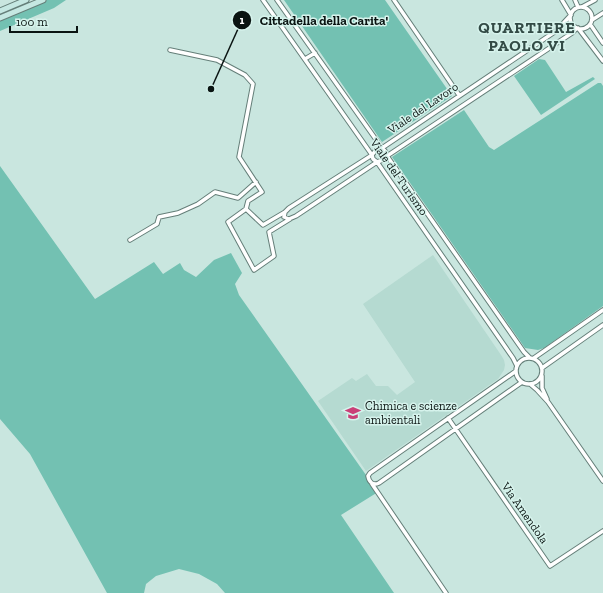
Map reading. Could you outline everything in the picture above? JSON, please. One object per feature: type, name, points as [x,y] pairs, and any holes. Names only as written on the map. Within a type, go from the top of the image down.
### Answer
[{"type":"street","points":[[0,11],[26,0]]},
{"type":"street","points":[[0,18],[42,0]]},
{"type":"street","name":"Viale del Turismo","points":[[263,0],[513,358],[516,366]]},
{"type":"street","name":"Viale del Turismo","points":[[277,0],[385,151],[524,352],[532,358]]},
{"type":"street","points":[[394,0],[460,95]]},
{"type":"street","points":[[562,0],[570,15],[572,23],[578,28],[603,61]]},
{"type":"street","points":[[575,0],[580,7],[589,10],[592,16],[591,22],[603,43]]},
{"type":"street","points":[[570,15],[575,9],[595,0]]},
{"type":"street","points":[[578,28],[585,28],[603,13]]},
{"type":"street","name":"Viale del Lavoro","points":[[570,15],[556,31],[285,212],[263,225],[246,209],[228,222],[254,270],[274,256],[269,232],[296,216],[377,162],[383,160],[578,28]]},
{"type":"street","points":[[170,50],[217,60],[245,75],[253,84],[239,157],[262,192],[248,201],[246,209]]},
{"type":"street","points":[[305,59],[315,53]]},
{"type":"street","points":[[130,240],[156,224],[159,217],[178,213],[198,204],[215,192],[238,198],[256,182]]},
{"type":"street","points":[[285,212],[284,217],[289,219],[291,218]]},
{"type":"street","points":[[603,310],[532,358],[522,360],[516,366],[517,377],[522,382],[530,384],[548,402],[603,481]]},
{"type":"street","points":[[542,368],[603,325]]},
{"type":"street","points":[[532,358],[538,360],[542,368],[542,388],[548,402]]},
{"type":"street","points":[[446,593],[368,476],[370,473],[516,371]]},
{"type":"street","points":[[530,384],[537,382],[542,376]]},
{"type":"street","points":[[372,484],[379,482],[522,382]]},
{"type":"street","name":"Via Amendola","points":[[448,418],[550,566],[603,531]]},
{"type":"shaded area","points":[[433,255],[501,355],[505,365],[504,370],[498,379],[366,471],[318,401],[352,378],[356,381],[367,374],[376,386],[388,386],[397,395],[415,382],[363,304]]},
{"type":"green space","points":[[47,0],[66,0],[54,8],[0,31],[0,20]]},
{"type":"green space","points":[[284,0],[385,0],[452,96],[382,142]]},
{"type":"green space","points":[[539,59],[545,60],[566,92],[593,77],[595,79],[541,115],[514,76]]},
{"type":"green space","points":[[598,83],[601,83],[603,86],[603,306],[544,348],[538,350],[525,348],[392,157],[464,110],[489,147],[494,150]]},
{"type":"green space","points":[[0,166],[95,299],[154,262],[163,274],[180,263],[184,270],[196,277],[214,260],[231,253],[242,273],[235,284],[239,295],[378,492],[341,515],[394,593],[225,593],[217,584],[199,574],[179,569],[156,576],[146,584],[144,593],[107,593],[30,454],[0,419]]},
{"type":"place","name":"Cittadella della Carita'","points":[[211,89]]},
{"type":"place","name":"Chimica e scienze ambientali","points":[[353,413]]},
{"type":"district","name":"QUARTIERE PAOLO VI","points":[[527,36]]}]
